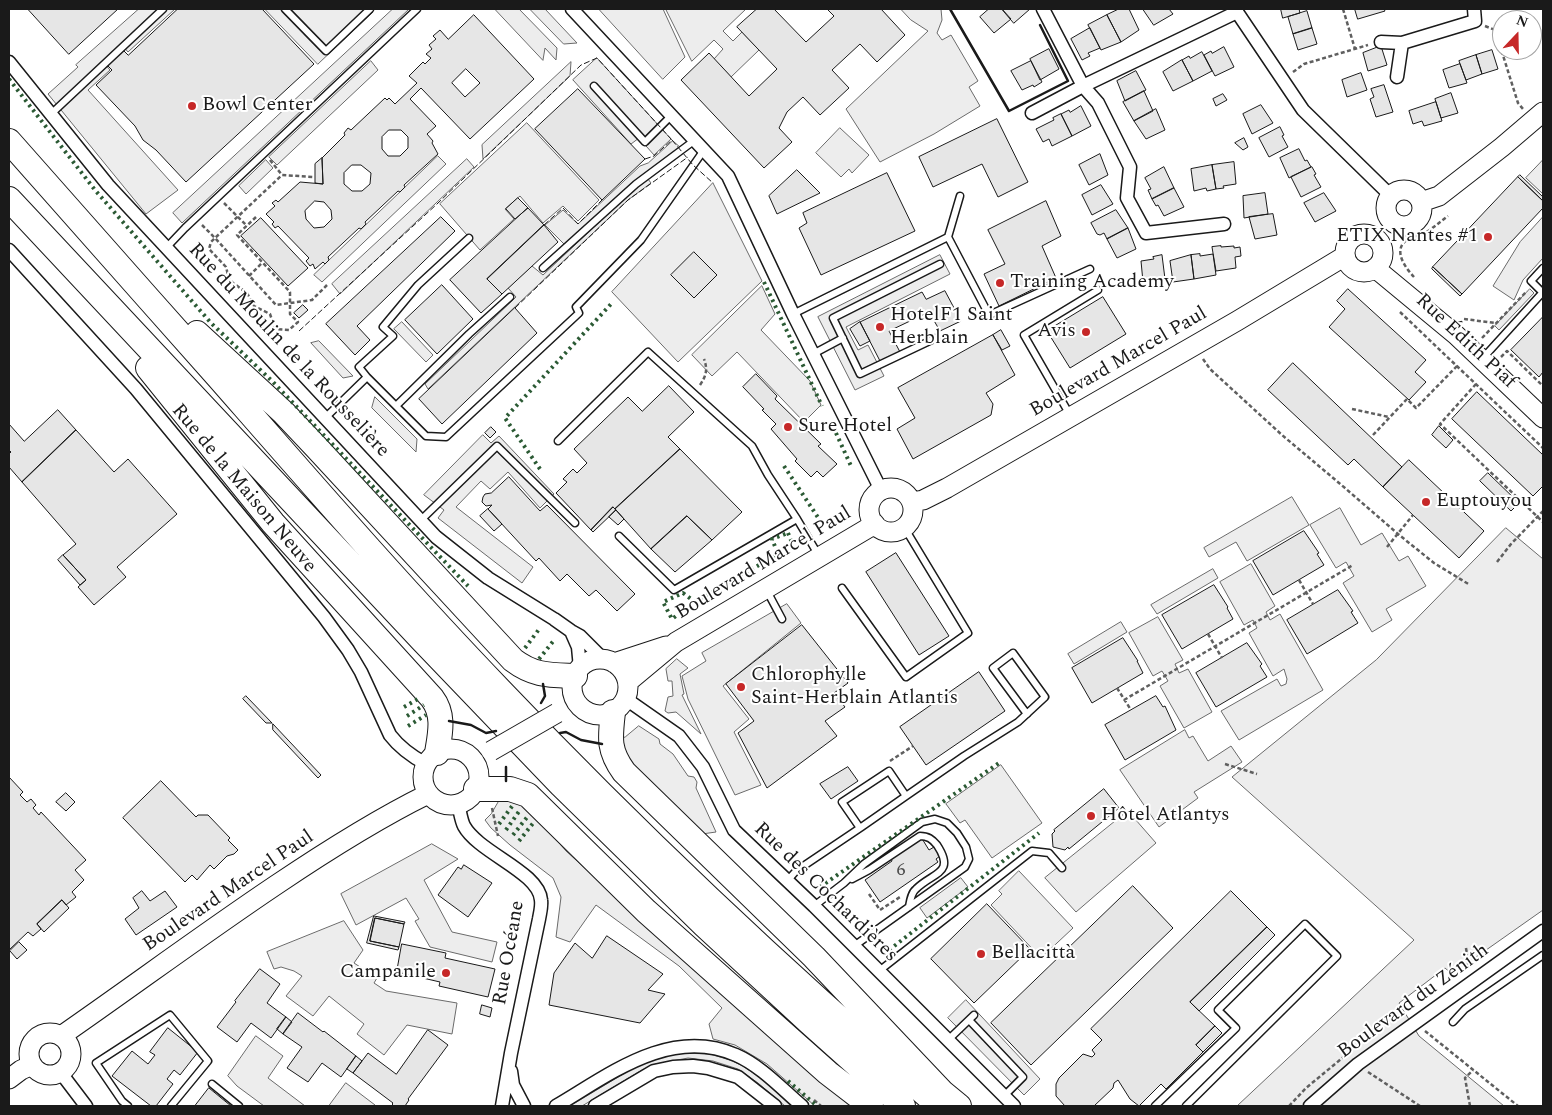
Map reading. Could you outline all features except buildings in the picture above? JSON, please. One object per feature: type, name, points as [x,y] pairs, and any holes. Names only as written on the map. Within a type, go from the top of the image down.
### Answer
[{"type":"highway","points":[[9,141],[348,527],[555,747],[728,917],[828,1009],[939,1106]]},
{"type":"highway","points":[[9,199],[477,699],[561,785],[704,925],[803,1017],[904,1106]]},
{"type":"highway","points":[[98,241],[114,242],[193,329],[297,427],[513,660],[532,672],[551,675],[577,672]]},
{"type":"highway","points":[[148,348],[142,360],[224,463],[273,523],[432,698],[440,711],[441,722],[432,758]]},
{"type":"highway","points":[[622,698],[610,737],[614,758],[624,772],[814,957],[942,1092],[959,1106]]},
{"type":"highway","points":[[476,789],[510,789],[528,795],[646,911],[821,1067],[871,1106]]},
{"type":"street","points":[[572,9],[728,176],[881,490]]},
{"type":"street","points":[[1043,9],[1083,86],[1098,103],[1130,167],[1127,198],[1146,233],[1224,224]]},
{"type":"street","points":[[1032,113],[1237,10],[1303,110],[1389,204],[1393,222],[1404,225],[1418,218],[1421,213],[1421,202],[1413,193],[1408,190],[1402,190],[1389,204],[1361,234],[1351,239],[1347,244],[1345,256],[1347,262],[1355,270],[1365,272],[1375,268],[1382,260],[1383,250],[1378,240],[1367,234],[1361,234]]},
{"type":"street","points":[[1380,42],[1402,43],[1475,15]]},
{"type":"street","points":[[1397,77],[1402,43]]},
{"type":"street","name":"Rue du Moulin de la Rousselière","points":[[9,62],[108,185],[436,538],[488,578],[584,639],[609,661]]},
{"type":"street","points":[[1421,202],[1439,196],[1543,112]]},
{"type":"street","points":[[1383,250],[1404,225]]},
{"type":"street","name":"Rue de la Maison Neuve","points":[[9,250],[136,389],[324,617],[361,672],[396,744],[408,754],[432,758]]},
{"type":"street","name":"Boulevard Marcel Paul","points":[[912,502],[923,500],[946,488],[1195,345],[1345,256]]},
{"type":"street","name":"Rue Édith Piaf","points":[[1375,268],[1456,335],[1486,355],[1543,418]]},
{"type":"street","points":[[890,488],[899,490],[907,494],[912,502],[912,516],[904,527],[891,532],[882,530],[870,516],[870,506],[874,496],[881,490],[890,488]]},
{"type":"street","name":"Boulevard Marcel Paul","points":[[609,661],[676,642],[875,524]]},
{"type":"street","points":[[570,631],[578,647],[577,672],[572,689],[577,702],[585,710],[596,715],[622,698],[623,670],[609,661],[591,661],[577,672]]},
{"type":"street","name":"Boulevard Marcel Paul","points":[[622,698],[676,642]]},
{"type":"street","name":"Rue des Cochardières","points":[[622,698],[679,736],[702,767],[734,830],[814,906],[1014,1106]]},
{"type":"street","points":[[474,761],[577,702]]},
{"type":"street","points":[[448,749],[454,749],[465,753],[474,761],[479,775],[476,789],[469,798],[458,804],[442,803],[428,794],[423,779],[432,758],[448,749]]},
{"type":"street","name":"Boulevard Marcel Paul","points":[[61,1036],[223,921],[325,852],[407,804],[428,794]]},
{"type":"street","name":"Rue Océane","points":[[458,804],[464,826],[469,833],[482,845],[534,883],[541,900],[539,919],[502,1106]]},
{"type":"street","name":"Boulevard du Zénith","points":[[1310,1106],[1358,1064],[1543,931]]},
{"type":"street","points":[[47,1033],[61,1036],[68,1042],[72,1052],[68,1066],[61,1073],[47,1076],[38,1072],[32,1065],[29,1052],[35,1040],[47,1033]]},
{"type":"street","points":[[556,1106],[635,1060],[661,1050],[697,1047],[735,1054],[754,1065],[802,1106]]},
{"type":"street","name":"Rue Océane","points":[[511,1053],[513,1084],[524,1106]]},
{"type":"street","points":[[9,1079],[32,1065]]},
{"type":"street","points":[[595,1106],[654,1071],[673,1067],[693,1066],[708,1068],[738,1077],[775,1106]]},
{"type":"street","points":[[61,1073],[86,1106]]},
{"type":"lane","points":[[50,114],[163,9]]},
{"type":"lane","points":[[285,9],[326,51],[370,9]]},
{"type":"lane","points":[[166,248],[195,218],[417,9]]},
{"type":"lane","points":[[594,86],[645,142],[672,115]]},
{"type":"lane","points":[[544,268],[636,184],[695,140]]},
{"type":"lane","points":[[469,238],[418,285],[383,327],[392,336],[359,367],[426,436],[446,437],[579,313],[576,307],[641,240],[704,150]]},
{"type":"lane","points":[[960,196],[948,237],[989,315],[1090,269]]},
{"type":"lane","points":[[794,314],[948,237]]},
{"type":"lane","points":[[936,338],[860,374],[833,318],[940,264]]},
{"type":"lane","points":[[1486,355],[1543,292],[1531,282],[1543,268]]},
{"type":"lane","points":[[1071,416],[1024,335],[1098,290]]},
{"type":"lane","points":[[396,406],[510,296]]},
{"type":"lane","points":[[814,354],[843,338]]},
{"type":"lane","points":[[558,441],[648,352],[752,446],[819,558]]},
{"type":"lane","points":[[325,419],[367,377]]},
{"type":"lane","points":[[420,520],[497,446],[575,523]]},
{"type":"lane","points":[[619,536],[674,590],[797,519]]},
{"type":"lane","points":[[842,588],[906,677],[968,633],[904,527]]},
{"type":"lane","points":[[766,589],[782,619]]},
{"type":"lane","points":[[788,881],[796,871],[964,756],[1018,722],[1027,714],[1046,697],[1013,653],[993,668],[1027,714]]},
{"type":"lane","points":[[860,828],[842,802],[889,771],[906,796]]},
{"type":"lane","points":[[814,906],[844,883],[864,864],[922,822],[935,819],[947,823],[957,833],[966,847],[968,859],[965,867],[854,946]]},
{"type":"lane","points":[[844,883],[869,870],[920,836],[927,836],[933,840],[945,857],[945,864],[942,870],[914,890],[909,907]]},
{"type":"lane","points":[[878,972],[1032,851],[1049,853],[1062,868]]},
{"type":"lane","points":[[1154,1106],[1236,1028],[1218,1010],[1305,924],[1337,956],[1186,1106]]},
{"type":"lane","points":[[1453,1022],[1465,1009],[1543,955]]},
{"type":"lane","points":[[128,1106],[122,1101],[96,1063],[170,1015],[208,1061],[170,1106]]},
{"type":"lane","points":[[948,1040],[974,1015]]},
{"type":"lane","points":[[969,1020],[1023,1077],[1003,1096]]},
{"type":"lane","points":[[212,1084],[240,1106]]},
{"type":"path","points":[[1343,9],[1355,49]]},
{"type":"path","points":[[1475,15],[1495,30],[1518,103]]},
{"type":"path","points":[[1282,80],[1304,64],[1380,42]]},
{"type":"path","points":[[264,154],[282,175],[314,177]]},
{"type":"path","points":[[256,217],[237,235],[290,292],[290,314],[298,322],[289,330],[275,329],[270,314],[254,306],[247,293],[229,279],[226,267],[209,249],[214,238],[282,175]]},
{"type":"path","points":[[218,197],[247,226]]},
{"type":"path","points":[[1415,279],[1404,266],[1401,259],[1400,252],[1402,246],[1405,241],[1432,229],[1448,216]]},
{"type":"path","points":[[195,218],[276,305],[312,300],[327,285]]},
{"type":"path","points":[[249,276],[262,263]]},
{"type":"path","points":[[1534,284],[1480,341],[1486,355],[1499,359],[1506,351],[1543,386]]},
{"type":"path","name":"Rue Édith Piaf","points":[[1396,308],[1543,448]]},
{"type":"path","points":[[1460,318],[1476,322],[1496,323]]},
{"type":"path","points":[[1195,345],[1210,369],[1282,436],[1434,563],[1470,585]]},
{"type":"path","points":[[694,394],[697,385],[700,385],[705,376],[707,367],[704,359]]},
{"type":"path","points":[[1373,435],[1407,400],[1416,408],[1457,366]]},
{"type":"path","points":[[1476,384],[1440,424],[1543,522]]},
{"type":"path","points":[[1352,409],[1390,417]]},
{"type":"path","points":[[1497,562],[1511,544],[1543,511]]},
{"type":"path","points":[[1387,547],[1414,515]]},
{"type":"path","points":[[1124,700],[1353,565]]},
{"type":"path","points":[[1299,580],[1313,604]]},
{"type":"path","points":[[1208,634],[1222,658]]},
{"type":"path","points":[[1117,688],[1131,710]]},
{"type":"path","points":[[1226,764],[1257,774]]},
{"type":"path","points":[[492,806],[498,836]]},
{"type":"path","points":[[868,894],[880,910],[905,892]]},
{"type":"path","points":[[1466,948],[1469,968]]},
{"type":"path","points":[[1424,1030],[1518,1106]]},
{"type":"path","points":[[1470,1106],[1465,1078],[1473,1070]]},
{"type":"path","points":[[1367,1071],[1420,1106]]},
{"type":"shaded area","points":[[139,9],[175,9],[128,52],[122,45],[103,62],[110,70],[88,90],[178,190],[146,214],[48,94],[78,67],[76,65]]},
{"type":"shaded area","points":[[265,9],[370,9],[373,12],[318,64]]},
{"type":"shaded area","points":[[393,9],[409,9],[182,223],[173,213]]},
{"type":"shaded area","points":[[495,9],[519,9],[557,48],[556,60],[545,48],[543,60]]},
{"type":"shaded area","points":[[530,9],[545,9],[577,43],[564,44]]},
{"type":"shaded area","points":[[599,9],[663,9],[685,57],[663,79]]},
{"type":"shaded area","points":[[666,9],[746,9],[723,31],[733,41],[742,32],[759,50],[731,77],[714,59],[723,49],[714,40],[692,61]]},
{"type":"shaded area","points":[[901,9],[941,9],[942,20],[937,33],[942,40],[951,35],[978,81],[969,87],[980,106],[934,134],[880,162],[846,109],[928,31],[911,20]]},
{"type":"shaded area","points":[[597,58],[671,139],[654,155],[639,138],[631,144],[573,80]]},
{"type":"shaded area","points":[[371,61],[378,70],[277,165],[269,157]]},
{"type":"shaded area","points":[[571,62],[570,76],[483,159],[482,145]]},
{"type":"shaded area","points":[[527,123],[599,200],[578,221],[563,206],[543,223],[520,196],[505,209],[514,219],[480,250],[440,204]]},
{"type":"shaded area","points":[[840,128],[869,155],[852,173],[849,169],[841,177],[816,153]]},
{"type":"shaded area","points":[[673,141],[681,148],[564,244],[545,225],[563,210],[578,224],[640,166],[648,163]]},
{"type":"shaded area","points":[[438,156],[446,164],[322,282],[314,275]]},
{"type":"shaded area","points":[[467,159],[474,167],[340,294],[332,284]]},
{"type":"shaded area","points":[[266,160],[273,168],[246,194],[239,186]]},
{"type":"shaded area","points":[[1543,160],[1543,194],[1526,178]]},
{"type":"shaded area","points":[[648,179],[651,183],[628,200],[428,389],[425,384],[516,297],[508,288],[532,266],[543,275],[626,197]]},
{"type":"shaded area","points":[[713,183],[762,281],[678,362],[612,292]]},
{"type":"shaded area","points":[[1543,217],[1543,258],[1523,280],[1514,300],[1493,286],[1520,242]]},
{"type":"shaded area","points":[[940,255],[950,274],[846,327],[858,350],[868,345],[884,376],[855,390],[818,317]]},
{"type":"shaded area","points":[[762,286],[775,314],[761,330],[810,381],[821,405],[804,422],[737,352],[712,376],[692,355]]},
{"type":"shaded area","points":[[1530,289],[1534,293],[1499,330],[1495,326]]},
{"type":"shaded area","points":[[402,322],[433,355],[426,362],[394,329]]},
{"type":"shaded area","points":[[319,341],[353,376],[343,378],[311,343]]},
{"type":"shaded area","points":[[375,397],[417,439],[416,452],[372,408]]},
{"type":"shaded area","points":[[483,435],[491,443],[499,436],[554,494],[540,508],[508,472],[490,489],[481,481],[456,507],[533,567],[522,583],[438,518],[444,510],[424,495]]},
{"type":"shaded area","points":[[1292,497],[1309,525],[1247,561],[1236,542],[1209,557],[1204,548]]},
{"type":"shaded area","points":[[1340,508],[1361,545],[1382,533],[1399,561],[1408,556],[1426,586],[1386,609],[1392,620],[1372,632],[1343,583],[1354,576],[1346,562],[1336,568],[1310,525]]},
{"type":"shaded area","points":[[1506,528],[1543,559],[1543,910],[1452,974],[1445,968],[1399,1003],[1419,1036],[1504,1106],[1237,1106],[1414,940],[1232,777],[1376,660]]},
{"type":"shaded area","points":[[1251,564],[1275,606],[1266,612],[1270,620],[1280,614],[1323,690],[1239,740],[1221,711],[1277,679],[1281,686],[1286,684],[1287,679],[1284,669],[1273,676],[1249,633],[1257,628],[1253,620],[1244,625],[1220,582]]},
{"type":"shaded area","points":[[1213,569],[1218,578],[1157,614],[1151,605]]},
{"type":"shaded area","points":[[787,604],[801,623],[723,686],[749,719],[734,732],[761,785],[735,795],[688,699],[682,676],[706,661],[702,653]]},
{"type":"shaded area","points":[[1158,617],[1183,660],[1175,664],[1179,673],[1188,669],[1212,712],[1184,728],[1160,686],[1168,681],[1162,671],[1153,676],[1129,633]]},
{"type":"shaded area","points":[[1121,622],[1127,632],[1074,664],[1068,654]]},
{"type":"shaded area","points":[[677,659],[688,668],[680,674],[684,694],[682,695],[701,734],[676,712],[668,713],[665,711],[668,697],[673,696],[672,681],[668,681],[666,669]]},
{"type":"shaded area","points":[[639,726],[659,739],[660,744],[673,754],[688,776],[694,777],[697,782],[696,788],[716,832],[702,834],[645,786],[615,741],[625,737]]},
{"type":"shaded area","points":[[1185,730],[1189,738],[1193,736],[1208,761],[1231,746],[1242,762],[1194,792],[1198,798],[1159,827],[1120,770]]},
{"type":"shaded area","points":[[1001,765],[1042,823],[992,858],[965,820],[960,823],[946,804]]},
{"type":"shaded area","points":[[502,796],[510,797],[532,811],[566,851],[850,1106],[815,1106],[767,1064],[735,1045],[713,1039],[709,1024],[722,1008],[679,966],[596,905],[570,942],[556,937],[561,897],[553,878],[510,845],[485,820]]},
{"type":"shaded area","points":[[1128,811],[1156,843],[1076,912],[1045,878]]},
{"type":"shaded area","points":[[432,844],[458,859],[424,880],[452,932],[497,942],[492,962],[430,947],[415,921],[419,919],[406,898],[356,925],[341,894]]},
{"type":"shaded area","points":[[1019,871],[1073,928],[1041,958],[991,905],[1002,894],[999,891]]},
{"type":"shaded area","points":[[961,878],[968,887],[927,918],[920,908]]},
{"type":"shaded area","points":[[344,921],[363,950],[354,963],[377,978],[374,983],[386,991],[457,1003],[452,1034],[407,1025],[384,1055],[357,1034],[364,1024],[329,996],[313,1016],[286,996],[302,976],[281,967],[274,969],[267,952]]},
{"type":"shaded area","points":[[966,1000],[1040,1079],[1024,1095],[948,1018]]},
{"type":"shaded area","points":[[256,1036],[283,1056],[268,1078],[305,1106],[264,1106],[237,1086],[228,1076]]},
{"type":"shaded area","points":[[681,1053],[710,1054],[743,1066],[794,1106],[785,1106],[738,1069],[713,1061],[688,1058],[656,1064],[642,1070],[582,1106],[570,1106],[633,1068],[659,1057]]},
{"type":"shaded area","points":[[346,1083],[375,1105],[329,1106]]},
{"type":"hedge","points":[[9,79],[95,190],[211,323],[272,381],[468,586]]},
{"type":"hedge","points":[[764,282],[822,406]]},
{"type":"hedge","points":[[540,469],[505,418],[612,303]]},
{"type":"hedge","points":[[836,433],[851,466]]},
{"type":"hedge","points":[[784,466],[821,522]]},
{"type":"hedge","points":[[788,533],[793,545],[778,554],[772,539],[788,533]]},
{"type":"hedge","points":[[695,602],[778,554]]},
{"type":"hedge","points":[[683,593],[695,602],[672,619],[663,602],[683,593]]},
{"type":"hedge","points":[[525,648],[540,628]]},
{"type":"hedge","points":[[539,659],[555,639]]},
{"type":"hedge","points":[[404,707],[418,699]]},
{"type":"hedge","points":[[407,716],[424,705]]},
{"type":"hedge","points":[[408,726],[426,715]]},
{"type":"hedge","points":[[820,887],[999,763]]},
{"type":"hedge","points":[[499,824],[513,805]]},
{"type":"hedge","points":[[506,830],[520,810]]},
{"type":"hedge","points":[[513,835],[528,816]]},
{"type":"hedge","points":[[519,841],[534,822]]},
{"type":"hedge","points":[[884,954],[1039,833]]},
{"type":"hedge","points":[[788,1081],[817,1106]]},
{"type":"fence","points":[[299,331],[437,204],[581,65],[597,58],[672,140],[654,156],[645,159]]},
{"type":"fence","points":[[672,140],[693,165],[713,183]]},
{"type":"fence","points":[[515,308],[628,200],[688,157]]},
{"type":"fence","points":[[544,225],[563,208],[578,224],[602,200]]},
{"type":"wall","points":[[950,9],[1009,111],[1068,81],[1040,25]]},
{"type":"wall","points":[[541,703],[545,696],[543,684]]},
{"type":"wall","points":[[449,721],[471,725],[486,733],[496,731]]},
{"type":"wall","points":[[560,733],[566,732],[581,740],[602,744]]},
{"type":"wall","points":[[506,767],[506,781]]},
{"type":"place","name":"Bowl Center","points":[[192,106]]},
{"type":"place","name":"ETIX Nantes #1","points":[[1488,237]]},
{"type":"place","name":"Training Academy","points":[[1000,283]]},
{"type":"place","name":"HotelF1 Saint Herblain","points":[[880,327]]},
{"type":"place","name":"Avis","points":[[1086,332]]},
{"type":"place","name":"Sure Hotel","points":[[788,427]]},
{"type":"place","name":"Euptouyou","points":[[1426,502]]},
{"type":"place","name":"Chlorophylle Saint-Herblain Atlantis","points":[[741,687]]},
{"type":"place","name":"Hôtel Atlantys","points":[[1091,816]]},
{"type":"place","name":"Bellacittà","points":[[981,954]]},
{"type":"place","name":"Campanile","points":[[446,973]]}]
